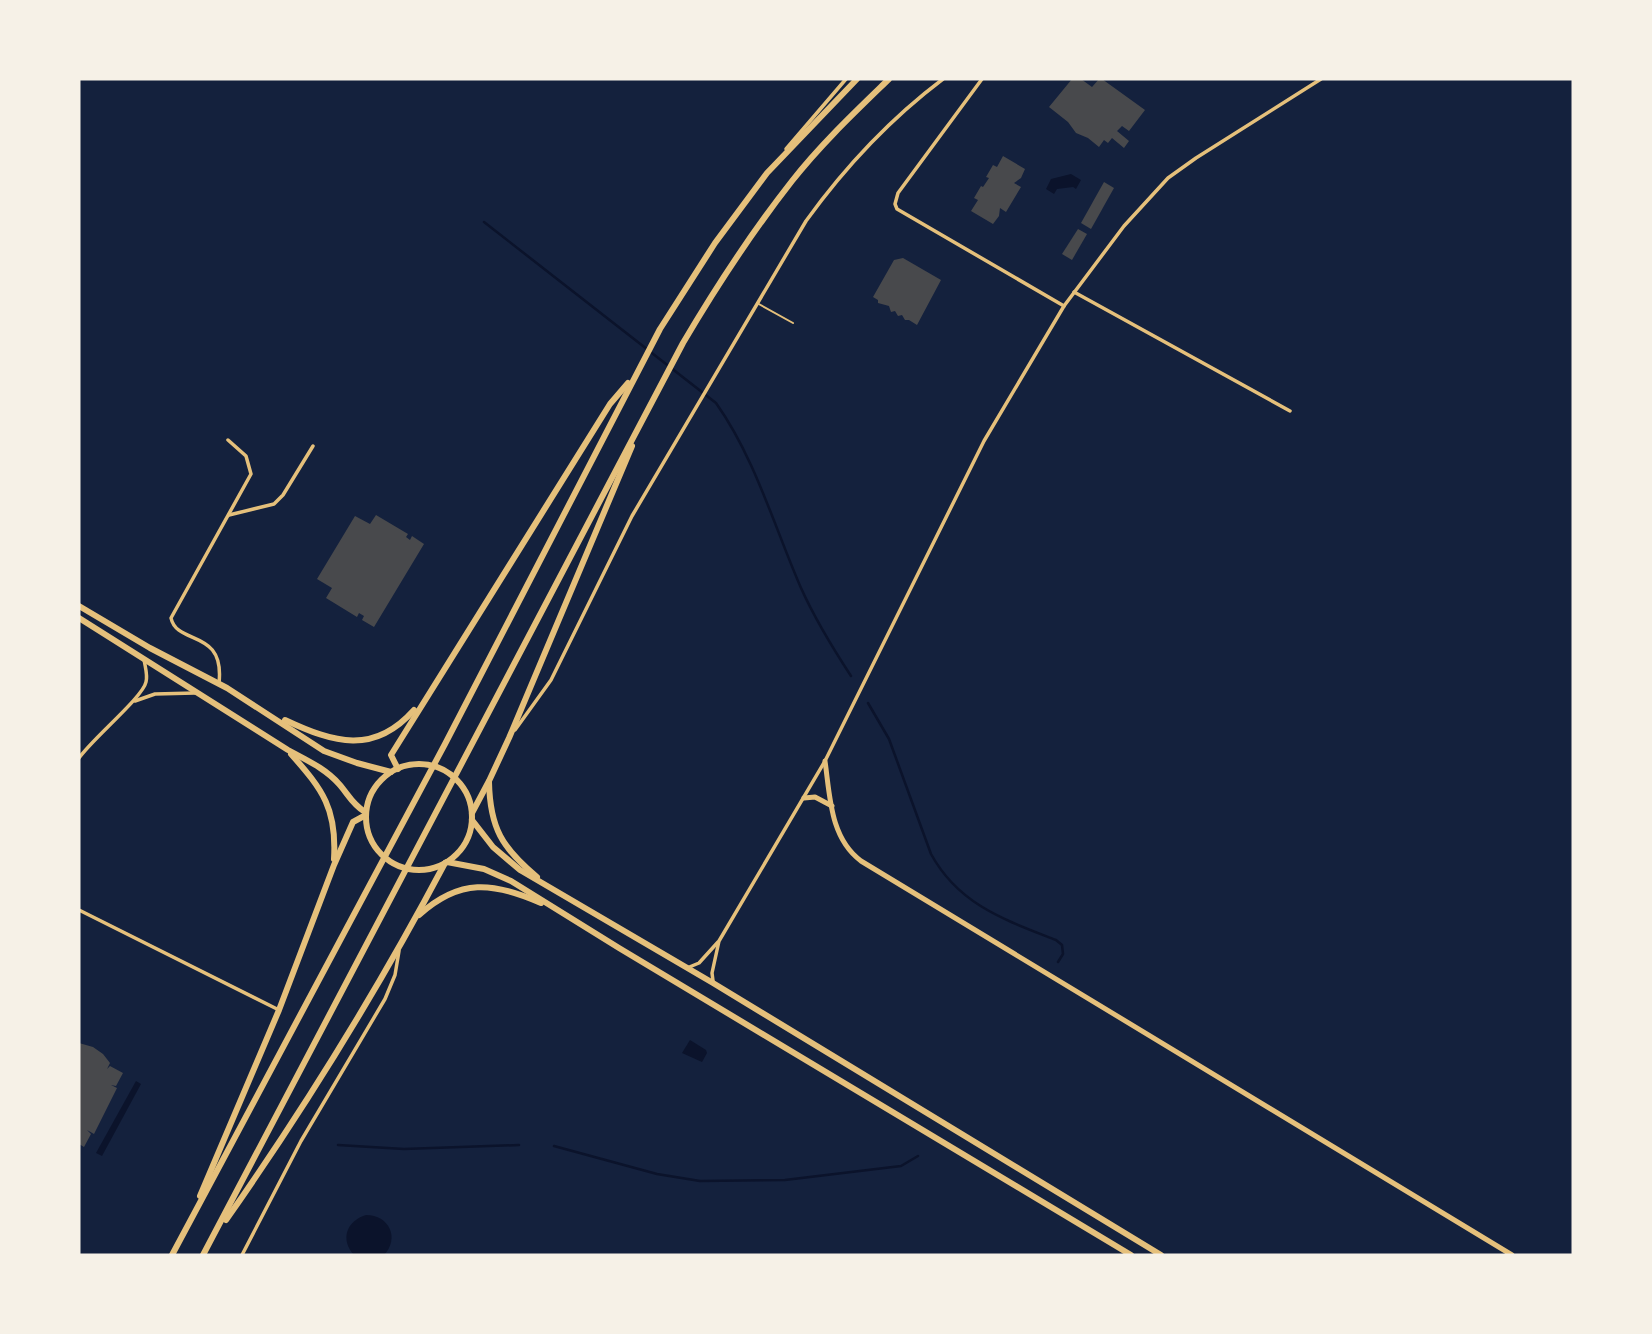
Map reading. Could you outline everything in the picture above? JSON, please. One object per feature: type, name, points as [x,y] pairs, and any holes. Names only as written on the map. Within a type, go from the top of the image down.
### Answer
[{"type":"main road","points":[[172,1255],[445,744],[660,329],[708,254],[767,173],[857,79]]},
{"type":"main road","points":[[211,1242],[683,343],[715,290],[793,180],[889,79]]},
{"type":"main road","points":[[394,770],[391,755],[425,699],[610,404],[634,376]]},
{"type":"main road","points":[[203,1255],[292,1123],[399,947],[446,862],[461,848],[468,835],[472,816],[509,738],[657,391]]},
{"type":"main road","points":[[79,606],[150,648],[219,683],[324,751],[357,763],[394,770],[422,764],[446,772],[464,789],[472,816],[506,860],[1161,1255]]},
{"type":"main road","points":[[79,618],[323,770],[339,784],[364,814],[375,847],[394,864],[420,870],[446,862],[498,874],[1131,1255]]},
{"type":"main road","points":[[265,711],[314,734],[337,740],[364,741],[401,725],[425,699]]},
{"type":"main road","points":[[288,750],[320,787],[331,810],[335,839],[334,865]]},
{"type":"main road","points":[[186,1230],[279,1010],[353,822],[364,814],[374,790],[394,770]]},
{"type":"main road","points":[[489,781],[493,819],[505,847],[550,887]]},
{"type":"main road","points":[[415,919],[434,901],[452,892],[481,886],[514,891],[554,908]]},
{"type":"main road","points":[[619,948],[627,933]]},
{"type":"street","points":[[767,173],[846,79]]},
{"type":"street","points":[[509,738],[551,680],[632,516],[806,221],[838,179],[881,132],[943,79]]},
{"type":"street","points":[[982,79],[898,193],[895,204],[897,209],[1064,306]]},
{"type":"street","points":[[687,968],[699,963],[719,941],[804,798],[984,441],[1064,306],[1124,226],[1168,178],[1321,79]]},
{"type":"street","points":[[1074,292],[1290,411]]},
{"type":"street","points":[[219,683],[220,664],[216,653],[176,627],[171,618],[251,474],[246,456],[228,440]]},
{"type":"street","points":[[229,515],[274,505],[313,446]]},
{"type":"street","points":[[79,758],[146,685],[144,657]]},
{"type":"street","points":[[133,702],[155,694],[195,692]]},
{"type":"street","points":[[825,761],[839,836],[844,845],[861,861],[1512,1255]]},
{"type":"street","points":[[804,798],[815,797],[832,806]]},
{"type":"street","points":[[79,910],[279,1010]]},
{"type":"street","points":[[713,983],[712,973],[719,941]]},
{"type":"street","points":[[242,1255],[296,1150],[385,999],[395,975],[399,947]]},
{"type":"lane","points":[[756,303],[793,323]]},
{"type":"water","points":[[1071,174],[1081,180],[1076,189],[1057,189],[1054,194],[1046,189],[1051,179]]},
{"type":"water","points":[[690,1040],[706,1050],[702,1062],[682,1053]]},
{"type":"water","points":[[136,1081],[141,1084],[102,1156],[96,1153]]},
{"type":"water","points":[[366,1215],[381,1219],[390,1229],[391,1242],[384,1255],[354,1255],[347,1243],[350,1226]]},
{"type":"building","points":[[1072,79],[1081,79],[1092,87],[1102,79],[1145,110],[1129,131],[1122,126],[1117,131],[1129,141],[1124,148],[1112,138],[1108,143],[1104,140],[1099,147],[1076,133],[1068,122],[1049,107]]},
{"type":"building","points":[[1003,156],[1025,169],[1021,178],[1014,183],[1021,187],[1006,212],[1000,208],[999,216],[993,224],[971,211],[978,200],[974,198],[989,178],[986,177],[993,165],[997,167]]},
{"type":"building","points":[[1104,182],[1114,188],[1091,229],[1081,223]]},
{"type":"building","points":[[1078,229],[1087,234],[1072,260],[1062,254]]},
{"type":"building","points":[[903,258],[941,280],[917,325],[905,320],[902,315],[898,316],[895,311],[891,312],[889,306],[878,303],[873,297],[894,260]]},
{"type":"building","points":[[376,515],[408,534],[406,537],[410,540],[412,536],[424,544],[374,627],[362,620],[364,616],[359,613],[357,617],[326,598],[332,588],[317,579],[355,516],[370,524]]},
{"type":"building","points":[[79,1043],[93,1047],[103,1054],[110,1063],[107,1069],[110,1066],[123,1073],[116,1086],[111,1085],[117,1088],[94,1134],[87,1130],[91,1134],[84,1147],[79,1144]]},
{"type":"waterway","points":[[484,222],[716,403],[753,469],[806,599],[851,676]]},
{"type":"waterway","points":[[868,703],[889,739],[931,854],[942,872],[955,886],[985,909],[1056,940],[1062,945],[1063,954],[1058,962]]},
{"type":"waterway","points":[[338,1145],[404,1149],[519,1145]]},
{"type":"waterway","points":[[554,1146],[657,1174],[700,1181],[785,1180],[901,1166],[918,1156]]}]
